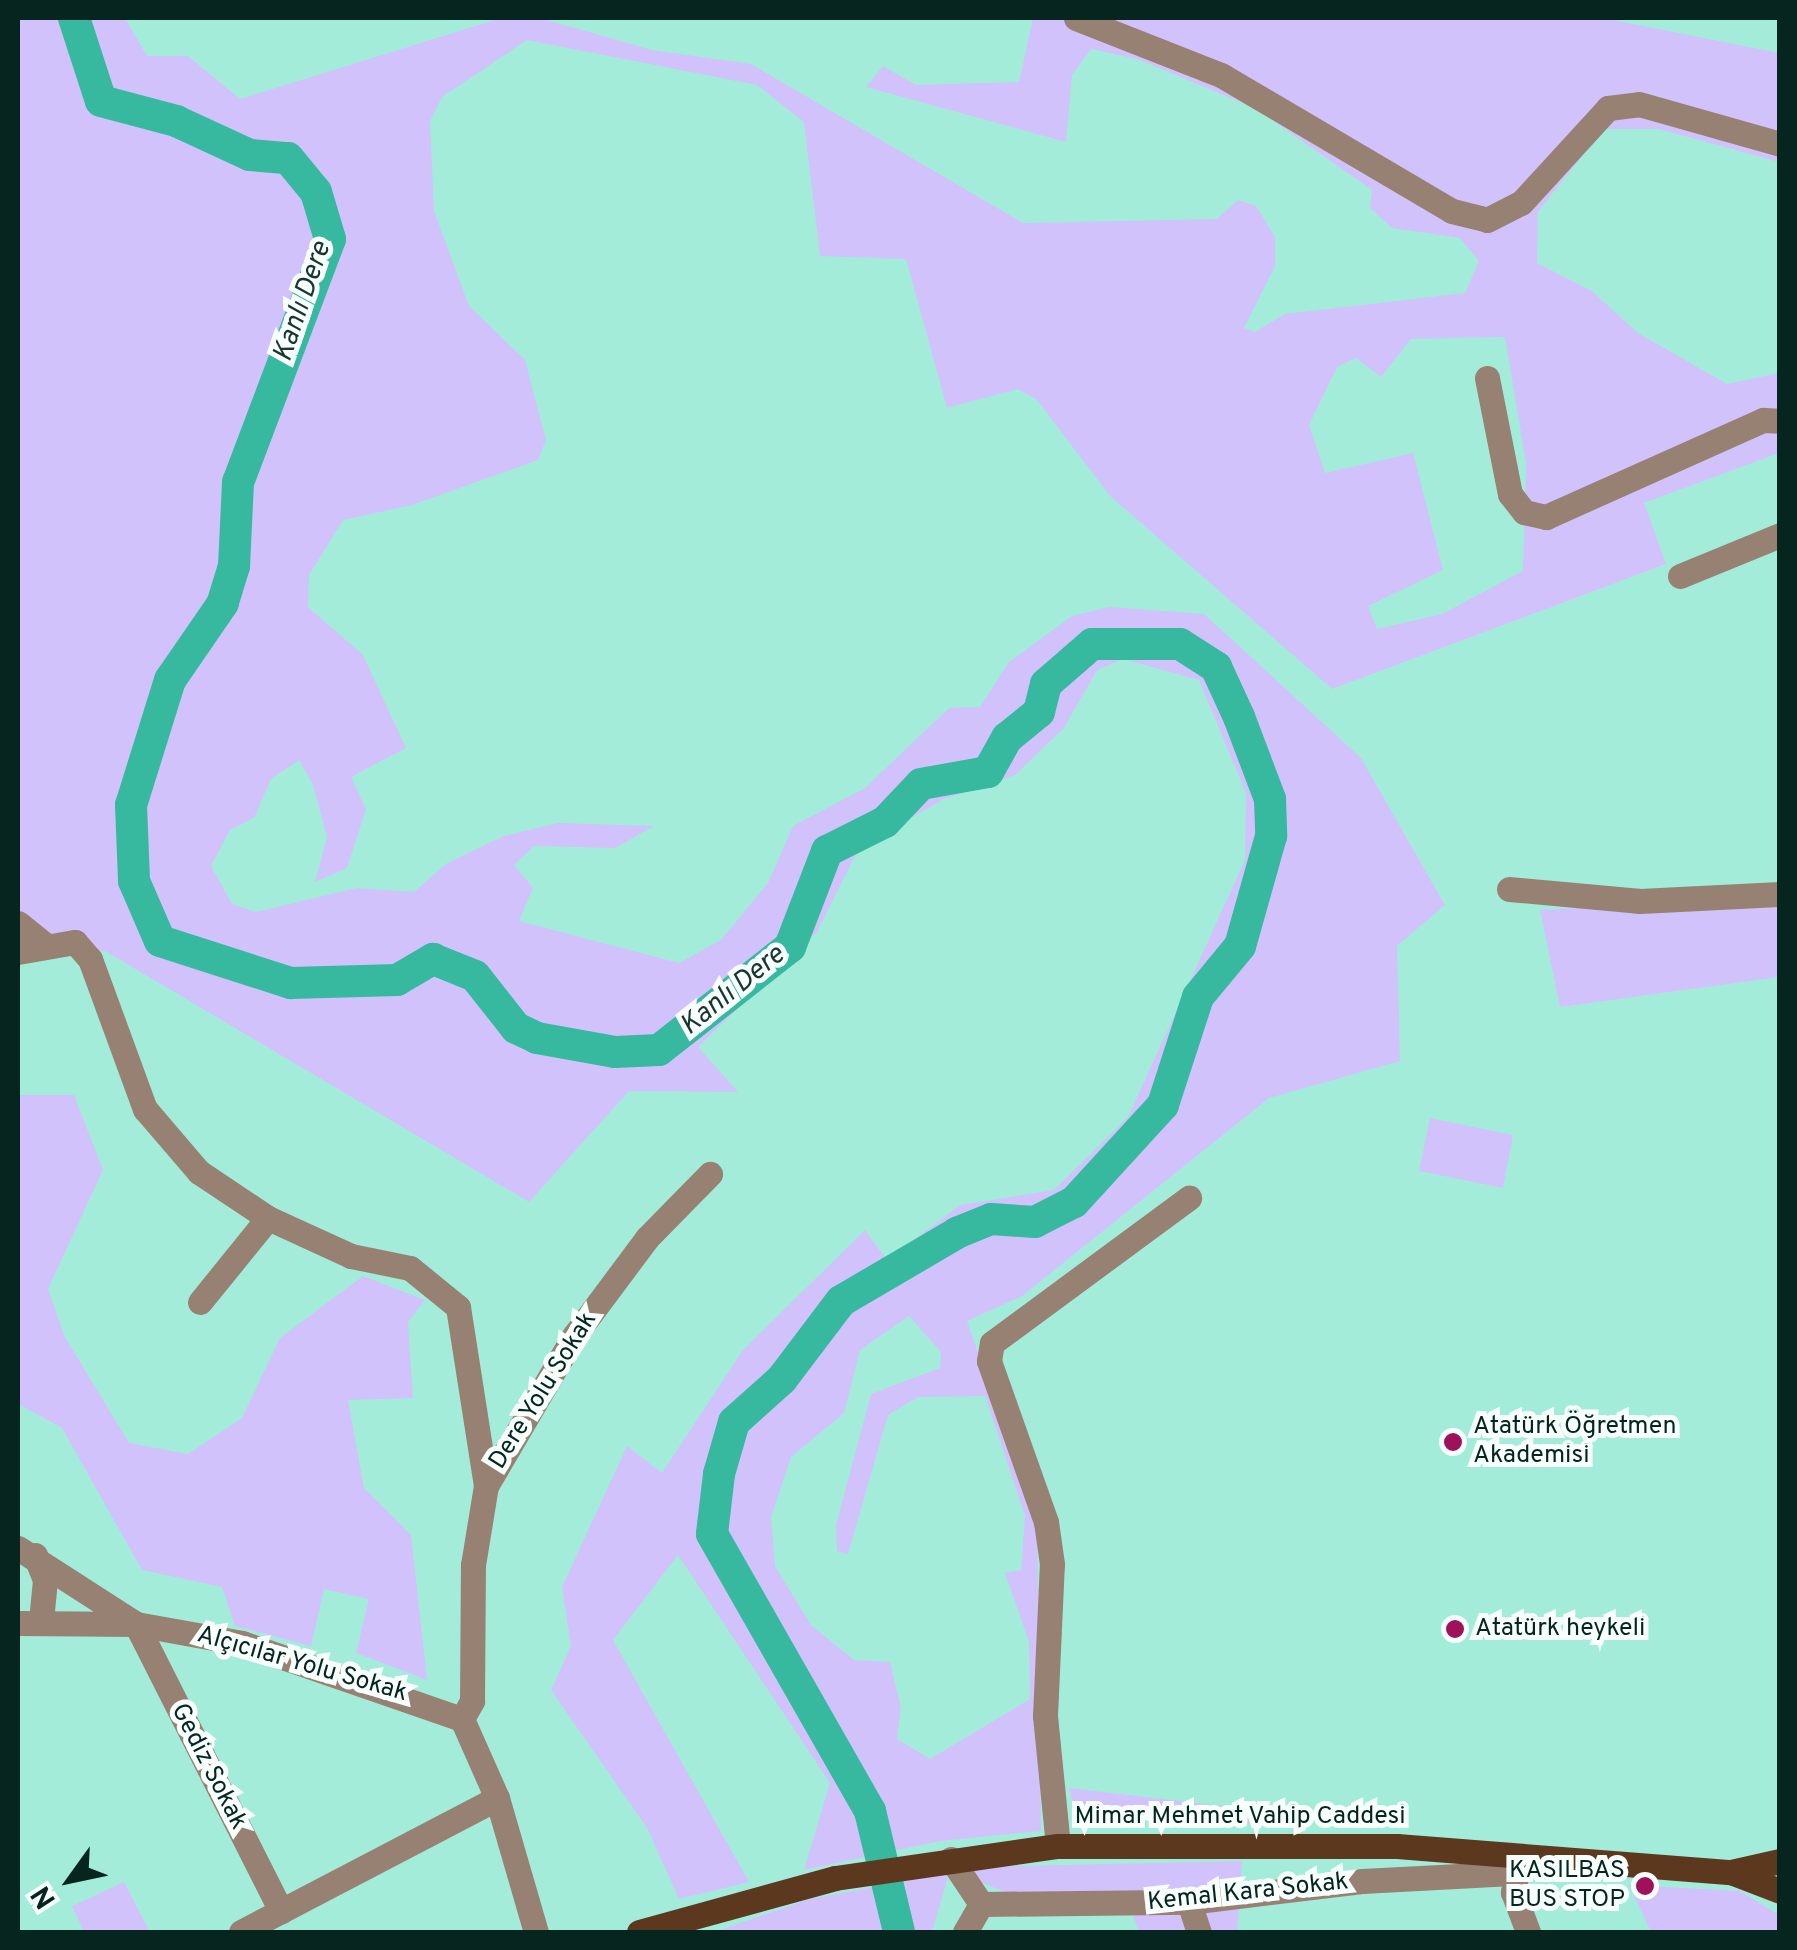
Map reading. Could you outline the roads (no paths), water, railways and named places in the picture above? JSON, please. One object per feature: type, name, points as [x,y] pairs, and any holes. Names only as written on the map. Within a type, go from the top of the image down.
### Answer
[{"type":"main road","name":"Mimar Mehmet Vahip Caddesi","points":[[639,1932],[835,1878],[1058,1846],[1307,1843],[1519,1864],[1731,1872],[1780,1861]]},
{"type":"main road","name":"Mimar Mehmet Vahip Caddesi","points":[[1731,1872],[1780,1891]]},
{"type":"street","points":[[1076,18],[1221,75],[1452,211],[1486,220],[1521,203],[1608,108],[1639,104],[1780,144]]},
{"type":"street","points":[[1487,378],[1510,494],[1524,512],[1546,517],[1763,420],[1780,421]]},
{"type":"street","points":[[1680,576],[1780,535]]},
{"type":"street","points":[[1510,889],[1640,901],[1780,894]]},
{"type":"street","points":[[18,924],[45,945]]},
{"type":"street","points":[[18,952],[76,942],[90,959],[160,1133],[199,1172],[268,1218],[351,1256],[410,1268],[458,1306],[486,1486]]},
{"type":"street","name":"Dere Yolu Sokak","points":[[462,1719],[472,1702],[472,1583],[486,1486],[574,1336],[646,1238],[710,1174]]},
{"type":"street","points":[[1058,1846],[1045,1716],[1050,1550],[989,1361],[992,1343],[1189,1198]]},
{"type":"street","points":[[200,1302],[268,1218]]},
{"type":"street","points":[[26,1551],[45,1580],[29,1622]]},
{"type":"street","points":[[26,1551],[136,1624]]},
{"type":"street","name":"Alçıcılar Yolu Sokak","points":[[29,1622],[136,1624],[242,1643],[462,1719]]},
{"type":"street","name":"Gediz Sokak","points":[[136,1624],[281,1911]]},
{"type":"street","points":[[462,1719],[496,1798],[536,1932]]},
{"type":"street","points":[[242,1932],[496,1798]]},
{"type":"street","points":[[951,1860],[981,1904],[965,1932]]},
{"type":"street","points":[[1519,1864],[1513,1892],[1528,1932]]},
{"type":"street","name":"Kemal Kara Sokak","points":[[981,1904],[1189,1902],[1519,1864]]},
{"type":"street","points":[[1189,1902],[1199,1932]]},
{"type":"waterway","name":"Kanlı Dere","points":[[74,18],[101,101],[176,121],[250,155],[288,158],[316,192],[330,239],[238,482],[234,566],[223,603],[170,680],[131,805],[134,881],[160,941],[291,983],[397,980],[433,959],[475,976],[516,1028],[537,1038],[615,1052],[659,1050],[790,947],[827,851],[885,822],[921,784],[988,772],[1007,738],[1039,712],[1046,684],[1092,644],[1180,644],[1216,667],[1239,717],[1270,799],[1271,836],[1240,946],[1198,997],[1163,1105],[1074,1202],[1035,1222],[991,1219],[957,1233],[841,1301],[782,1379],[734,1422],[719,1474],[712,1534],[870,1811],[899,1932]]},
{"type":"place","name":"Atatürk Öğretmen Akademisi","points":[[1453,1442]]},
{"type":"place","name":"Atatürk heykeli","points":[[1455,1629]]},
{"type":"place","name":"KASILBAS BUS STOP","points":[[1645,1886]]}]
